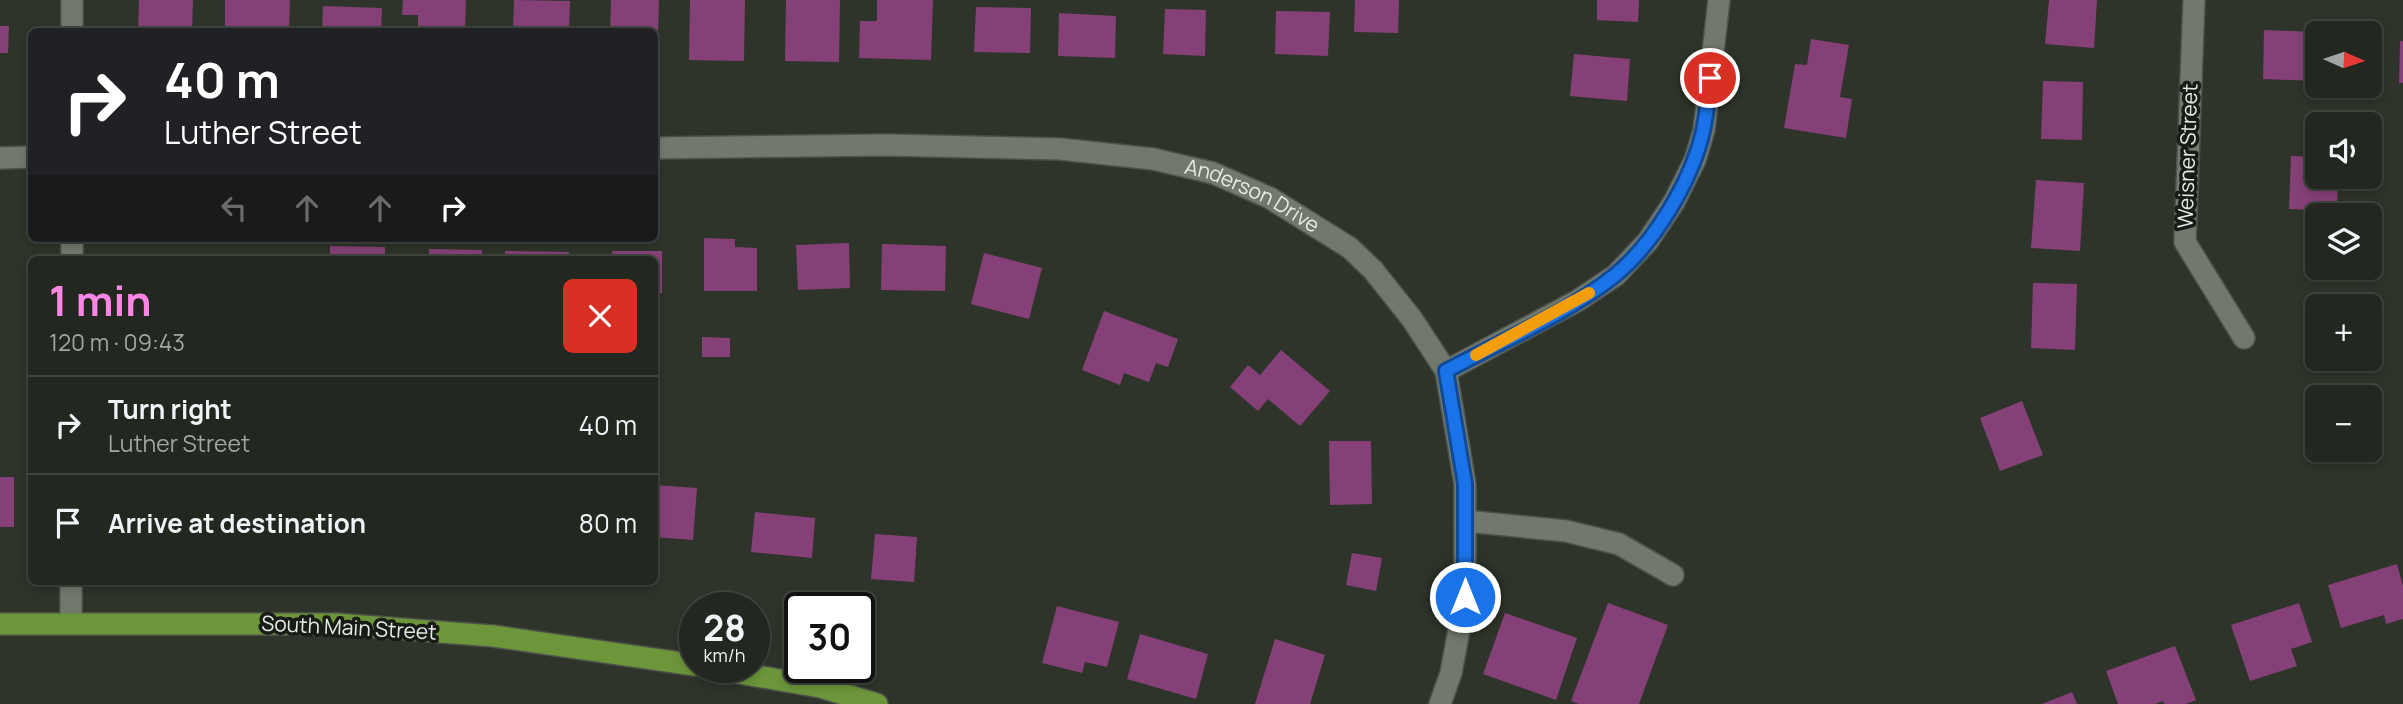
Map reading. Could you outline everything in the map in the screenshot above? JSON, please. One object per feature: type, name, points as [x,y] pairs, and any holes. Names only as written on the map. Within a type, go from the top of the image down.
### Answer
[{"type":"main road","name":"South Main Street","points":[[0,624],[349,625],[493,636],[679,663]]},
{"type":"main road","points":[[770,678],[820,687],[877,704]]},
{"type":"street","points":[[72,0],[72,28]]},
{"type":"street","points":[[1446,371],[1577,301],[1616,275],[1647,241],[1674,202],[1695,160],[1704,130],[1719,0]]},
{"type":"street","name":"Weisner Street","points":[[2193,0],[2185,242],[2244,338]]},
{"type":"street","name":"Anderson Drive","points":[[658,148],[888,145],[1060,149],[1153,159],[1213,173],[1270,198],[1350,248],[1373,270],[1412,319],[1446,371],[1465,484],[1465,597],[1451,673],[1440,704]]},
{"type":"street","points":[[0,158],[28,157]]},
{"type":"street","points":[[1465,521],[1566,531],[1619,544],[1673,575]]},
{"type":"street","points":[[71,585],[71,623]]},
{"type":"building","points":[[139,0],[193,0],[192,28],[138,28]]},
{"type":"building","points":[[225,0],[290,0],[289,28],[225,28]]},
{"type":"building","points":[[403,0],[466,0],[465,28],[418,28],[418,15],[402,15]]},
{"type":"building","points":[[514,0],[570,1],[569,28],[513,28]]},
{"type":"building","points":[[611,0],[659,0],[658,33],[658,28],[610,28]]},
{"type":"building","points":[[690,0],[745,0],[744,61],[689,60]]},
{"type":"building","points":[[786,0],[840,0],[839,62],[785,61]]},
{"type":"building","points":[[877,0],[933,0],[931,60],[859,58],[860,21],[877,21]]},
{"type":"building","points":[[1355,0],[1399,0],[1398,33],[1354,32]]},
{"type":"building","points":[[1597,0],[1639,0],[1638,22],[1597,20]]},
{"type":"building","points":[[2049,0],[2097,0],[2094,48],[2045,44]]},
{"type":"building","points":[[323,6],[382,8],[381,28],[322,28]]},
{"type":"building","points":[[976,7],[1031,8],[1030,53],[974,52]]},
{"type":"building","points":[[1165,9],[1206,10],[1205,56],[1163,54]]},
{"type":"building","points":[[1276,11],[1330,12],[1328,56],[1275,54]]},
{"type":"building","points":[[1059,13],[1116,16],[1115,58],[1058,56]]},
{"type":"building","points":[[0,26],[9,26],[8,53],[0,53]]},
{"type":"building","points":[[2264,30],[2305,32],[2305,81],[2263,79]]},
{"type":"building","points":[[1811,39],[1849,45],[1840,97],[1852,99],[1846,138],[1784,128],[1795,64],[1807,65]]},
{"type":"building","points":[[2400,41],[2403,41],[2403,83],[2399,83]]},
{"type":"building","points":[[1574,54],[1630,59],[1627,101],[1570,96]]},
{"type":"building","points":[[2043,81],[2083,82],[2082,140],[2041,139]]},
{"type":"building","points":[[2291,156],[2305,157],[2305,189],[2338,189],[2337,203],[2305,203],[2305,210],[2289,209]]},
{"type":"building","points":[[2036,180],[2084,183],[2080,251],[2031,248]]},
{"type":"building","points":[[704,238],[735,239],[735,247],[757,248],[757,291],[704,291]]},
{"type":"building","points":[[849,243],[850,288],[798,290],[796,245]]},
{"type":"building","points":[[882,244],[946,246],[945,291],[881,290]]},
{"type":"building","points":[[330,246],[385,247],[385,256],[330,256]]},
{"type":"building","points":[[429,249],[482,250],[482,256],[429,256]]},
{"type":"building","points":[[505,251],[569,252],[568,256],[505,256]]},
{"type":"building","points":[[612,251],[662,251],[662,293],[658,293],[658,256],[612,256]]},
{"type":"building","points":[[984,253],[1042,268],[1029,319],[971,304]]},
{"type":"building","points":[[135,254],[198,255],[198,256]]},
{"type":"building","points":[[235,254],[289,255],[289,256]]},
{"type":"building","points":[[2033,283],[2077,284],[2075,350],[2031,348]]},
{"type":"building","points":[[1104,311],[1178,339],[1168,367],[1156,363],[1149,382],[1124,373],[1120,385],[1082,370]]},
{"type":"building","points":[[702,337],[730,338],[730,357],[702,357]]},
{"type":"building","points":[[1281,350],[1330,391],[1300,426],[1268,399],[1258,411],[1230,387],[1248,365],[1260,375]]},
{"type":"building","points":[[2022,401],[2043,455],[2000,471],[1980,418]]},
{"type":"building","points":[[1329,441],[1371,441],[1372,504],[1330,505]]},
{"type":"building","points":[[0,477],[14,477],[14,527],[0,527]]},
{"type":"building","points":[[658,485],[697,488],[693,540],[658,537]]},
{"type":"building","points":[[755,512],[815,518],[812,558],[751,552]]},
{"type":"building","points":[[875,534],[917,537],[914,582],[871,579]]},
{"type":"building","points":[[1352,553],[1382,558],[1376,591],[1346,585]]},
{"type":"building","points":[[2397,564],[2403,586],[2403,619],[2386,624],[2384,615],[2341,628],[2328,585]]},
{"type":"building","points":[[1608,603],[1668,625],[1639,704],[1579,704],[1571,701]]},
{"type":"building","points":[[2299,603],[2312,642],[2291,649],[2297,666],[2250,681],[2231,625]]},
{"type":"building","points":[[1057,606],[1119,622],[1107,667],[1085,662],[1082,673],[1042,663]]},
{"type":"building","points":[[1505,613],[1577,638],[1556,700],[1483,674]]},
{"type":"building","points":[[1140,634],[1208,654],[1196,699],[1127,679]]},
{"type":"building","points":[[1275,639],[1325,655],[1310,704],[1255,704]]},
{"type":"building","points":[[2175,646],[2196,700],[2186,704],[2164,704],[2163,701],[2155,704],[2118,704],[2106,671]]},
{"type":"building","points":[[2072,692],[2077,704],[2042,704]]},
{"type":"slow traffic","points":[[1476,355],[1589,293]]},
{"type":"route","points":[[1465,597],[1465,484],[1446,371],[1577,301],[1616,275],[1647,241],[1674,202],[1695,160],[1704,130],[1710,78]]}]
